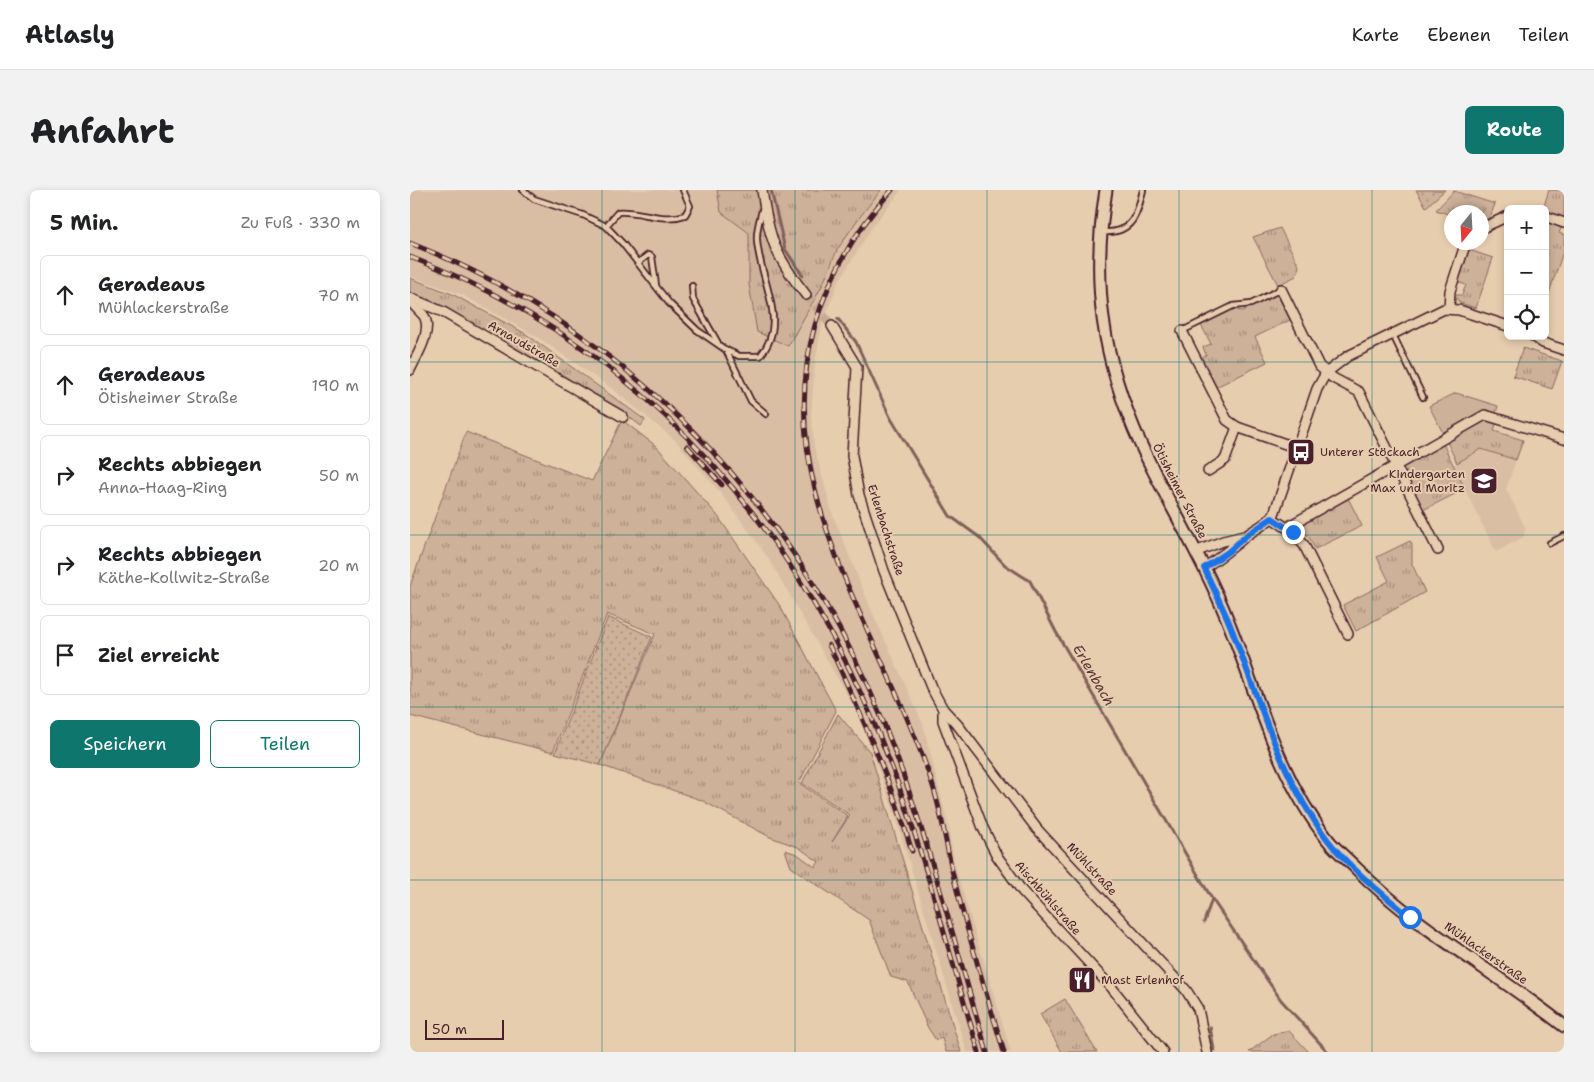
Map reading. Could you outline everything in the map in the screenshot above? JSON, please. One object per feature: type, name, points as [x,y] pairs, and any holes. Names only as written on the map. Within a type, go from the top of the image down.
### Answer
[{"type":"main road","name":"Ötisheimer Straße","points":[[1106,190],[1100,232],[1099,288],[1106,342],[1116,382],[1142,446],[1204,568],[1227,619],[1276,750],[1305,806],[1328,840]]},
{"type":"main road","name":"Mühlackerstraße","points":[[1328,840],[1374,886],[1410,917],[1564,1026]]},
{"type":"street","points":[[762,190],[771,239],[780,260],[806,295]]},
{"type":"street","points":[[1549,217],[1564,223]]},
{"type":"street","points":[[1489,225],[1504,218]]},
{"type":"street","points":[[1449,309],[1450,291],[1463,250]]},
{"type":"street","points":[[1281,289],[1313,357],[1326,373],[1359,392],[1438,550]]},
{"type":"street","points":[[410,299],[427,324],[423,340],[410,370]]},
{"type":"street","name":"Arnaudstraße","points":[[410,299],[443,312],[623,416]]},
{"type":"street","points":[[1204,568],[1272,518],[1280,500],[1317,389],[1326,373],[1348,356],[1393,335],[1439,310],[1449,309],[1504,325]]},
{"type":"street","name":"Erlenbachstraße","points":[[832,326],[857,366],[852,456],[859,495],[884,571],[943,709]]},
{"type":"street","points":[[1182,331],[1227,420],[1237,427],[1297,448]]},
{"type":"street","points":[[1539,340],[1564,350]]},
{"type":"street","points":[[1288,528],[1291,524],[1485,415],[1564,439]]},
{"type":"street","points":[[1208,471],[1225,460],[1237,427]]},
{"type":"street","points":[[1272,518],[1288,528],[1304,545],[1348,634]]},
{"type":"street","points":[[1195,552],[1223,541],[1247,535]]},
{"type":"street","name":"Aischbühlstraße","points":[[943,709],[943,721],[983,828],[998,856],[1022,891],[1112,988],[1164,1052]]},
{"type":"street","name":"Mühlstraße","points":[[943,709],[957,724],[1037,829],[1186,990],[1198,1009],[1207,1052]]},
{"type":"lane","points":[[523,190],[534,199],[583,215],[606,226],[686,321],[726,350],[739,356],[760,356],[768,347],[772,336],[774,321],[756,240],[764,204]]},
{"type":"lane","points":[[606,226],[618,212],[630,211],[678,218],[685,216],[690,206],[683,190]]},
{"type":"lane","points":[[1100,232],[1114,233],[1128,226],[1136,216],[1143,190]]},
{"type":"lane","points":[[638,263],[644,256],[652,257],[656,287]]},
{"type":"lane","points":[[692,286],[694,299],[718,344]]},
{"type":"lane","points":[[1182,331],[1233,306],[1251,304],[1281,289]]},
{"type":"lane","points":[[1393,335],[1423,396]]},
{"type":"lane","points":[[726,350],[751,400],[766,414]]},
{"type":"lane","points":[[1550,543],[1564,536]]},
{"type":"shaded area","points":[[410,190],[717,190],[721,212],[749,233],[749,284],[822,286],[837,250],[881,190],[901,190],[873,226],[838,283],[822,325],[815,363],[811,414],[814,446],[832,513],[870,607],[923,724],[947,821],[955,866],[1011,1052],[967,1052],[894,812],[860,717],[767,556],[723,496],[675,440],[614,390],[539,338],[463,295],[410,276]]},
{"type":"shaded area","points":[[1481,449],[1516,460],[1506,489],[1526,529],[1523,537],[1496,552],[1453,465]]},
{"type":"green space","points":[[717,190],[881,190],[837,250],[822,286],[788,346],[757,332],[749,284],[749,233],[721,212]]},
{"type":"green space","points":[[1416,190],[1445,190],[1426,207]]},
{"type":"green space","points":[[1549,190],[1564,190],[1564,218],[1549,212],[1549,205],[1544,205]]},
{"type":"green space","points":[[1454,191],[1495,204],[1489,218],[1489,205],[1444,205],[1444,213],[1436,210]]},
{"type":"green space","points":[[1549,222],[1562,226],[1559,233],[1564,235],[1564,249],[1549,293]]},
{"type":"green space","points":[[1280,228],[1299,266],[1296,276],[1278,285],[1253,237]]},
{"type":"green space","points":[[1469,250],[1493,258],[1476,308],[1460,303],[1454,295],[1462,295],[1466,285],[1458,282]]},
{"type":"green space","points":[[410,278],[452,294],[526,334],[645,420],[641,426],[624,413],[433,301],[410,293]]},
{"type":"green space","points":[[1277,294],[1290,320],[1255,337],[1267,362],[1214,388],[1200,358],[1206,355],[1203,347],[1211,344],[1201,325],[1233,309],[1242,311]]},
{"type":"green space","points":[[1523,348],[1562,361],[1552,389],[1513,376]]},
{"type":"green space","points":[[1456,393],[1498,406],[1496,413],[1484,410],[1443,433],[1429,406]]},
{"type":"green space","points":[[622,420],[656,446],[717,515],[780,606],[836,711],[799,783],[848,816],[832,842],[850,815],[802,783],[838,714],[870,752],[961,1052],[946,1052],[942,1038],[936,1040],[928,1028],[908,982],[891,977],[869,920],[791,867],[785,850],[797,854],[815,867],[819,862],[798,847],[770,837],[701,800],[600,765],[655,634],[607,614],[553,752],[410,716],[410,586],[466,432],[592,481]]},
{"type":"green space","points":[[1485,420],[1496,424],[1494,431],[1523,440],[1516,460],[1481,449],[1457,463],[1447,442]]},
{"type":"green space","points":[[1443,444],[1465,489],[1423,510],[1402,468]]},
{"type":"green space","points":[[1348,498],[1362,526],[1315,549],[1309,537],[1299,526]]},
{"type":"green space","points":[[1410,541],[1412,545],[1412,564],[1425,592],[1356,631],[1343,605],[1389,581],[1377,557]]},
{"type":"green space","points":[[608,617],[652,637],[600,765],[555,753]]},
{"type":"green space","points":[[1065,999],[1097,1052],[1062,1052],[1040,1014]]},
{"type":"green space","points":[[1289,1031],[1309,1052],[1249,1052],[1273,1034]]},
{"type":"waterway","name":"Erlenbach","points":[[771,190],[785,249],[803,276]]},
{"type":"waterway","name":"Erlenbach","points":[[838,319],[856,342],[890,417],[950,516],[979,537],[1005,565],[1030,581],[1056,632],[1212,899],[1281,1000],[1328,1052]]},
{"type":"waterway","points":[[1204,922],[1212,899]]},
{"type":"waterway","points":[[1210,1027],[1214,1050]]},
{"type":"tunnel","points":[[806,295],[832,326]]},
{"type":"railway","points":[[892,190],[856,236],[836,270],[821,306],[815,325],[805,386],[807,444],[818,502],[837,558],[910,725],[931,780],[960,901],[1004,1052]]},
{"type":"railway","points":[[410,243],[488,279],[561,322],[630,373],[692,430],[749,494],[800,563],[843,636],[880,714],[896,755],[925,839],[987,1052]]},
{"type":"railway","points":[[410,257],[497,296],[576,344],[647,400],[712,464],[768,534],[818,611],[861,694],[897,781],[919,848],[979,1052]]},
{"type":"railway","points":[[687,446],[722,485]]},
{"type":"railway","points":[[829,645],[884,772],[912,851]]},
{"type":"place","name":"Unterer Stöckach","points":[[1301,452]]},
{"type":"place","name":"Kindergarten Max und Moritz","points":[[1484,481]]},
{"type":"place","name":"Mast Erlenhof","points":[[1082,980]]},
{"type":"route","points":[[1293,532],[1272,518],[1204,568],[1227,619],[1276,750],[1305,806],[1328,840],[1374,886],[1410,917]]}]
